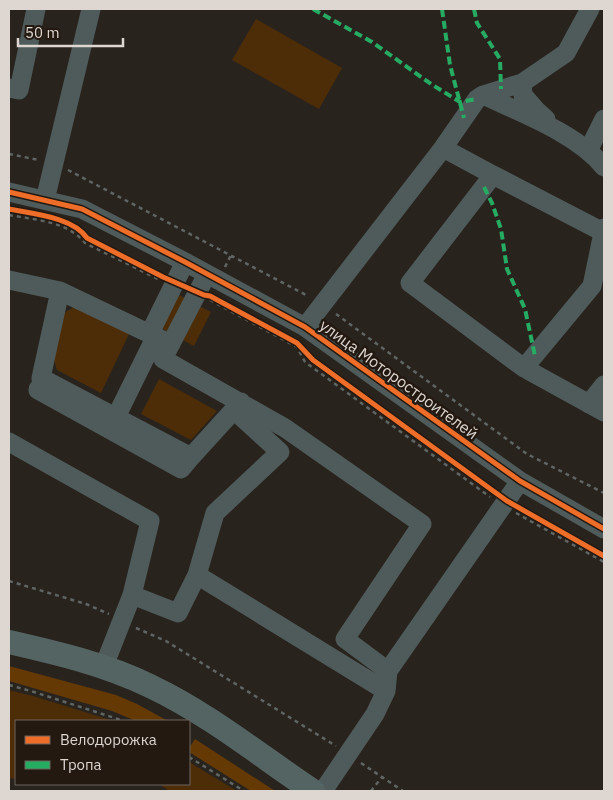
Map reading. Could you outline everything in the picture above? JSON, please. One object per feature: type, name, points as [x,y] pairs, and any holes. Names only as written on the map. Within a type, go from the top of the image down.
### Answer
[{"type":"main road","points":[[9,642],[104,666],[150,686],[195,710],[313,791]]},
{"type":"street","points":[[9,88],[18,90],[36,9]]},
{"type":"street","points":[[45,200],[56,164],[92,9]]},
{"type":"street","points":[[305,327],[443,148],[477,99],[483,95],[522,83],[566,53],[590,9]]},
{"type":"street","points":[[522,83],[523,95],[536,110],[564,135]]},
{"type":"street","points":[[483,95],[564,135],[588,151],[604,167]]},
{"type":"street","points":[[588,151],[604,119]]},
{"type":"street","points":[[443,148],[604,230],[592,286],[524,368]]},
{"type":"street","points":[[493,175],[410,283],[524,368],[596,408],[604,386]]},
{"type":"street","name":"улица Моторостроителей","points":[[9,192],[82,209],[305,327],[520,481],[602,523]]},
{"type":"street","points":[[185,262],[174,284],[159,338],[163,360],[238,407],[286,428],[422,524],[345,639],[388,671]]},
{"type":"street","points":[[116,417],[159,338],[196,295],[207,274]]},
{"type":"street","points":[[9,280],[60,290],[159,338]]},
{"type":"street","points":[[60,290],[38,390],[181,469],[238,407]]},
{"type":"street","points":[[41,378],[191,457]]},
{"type":"street","points":[[132,595],[178,613],[197,575],[215,513],[280,452],[238,407]]},
{"type":"street","points":[[9,442],[150,521],[132,595],[104,666]]},
{"type":"street","points":[[323,791],[375,714],[386,691],[388,671],[506,504],[520,481]]},
{"type":"street","points":[[197,575],[386,691]]},
{"type":"path","points":[[9,154],[56,164],[323,304],[527,454],[604,494]]},
{"type":"path","points":[[9,209],[74,225]]},
{"type":"path","points":[[9,215],[52,223],[66,228],[80,236],[85,244],[174,284]]},
{"type":"path","points":[[82,230],[87,238],[174,284]]},
{"type":"path","points":[[196,295],[210,296],[297,343],[308,353]]},
{"type":"path","points":[[196,295],[204,302],[208,300],[297,347],[305,362],[506,504],[604,562]]},
{"type":"path","points":[[506,504],[604,556]]},
{"type":"path","points":[[9,581],[86,604],[166,641],[348,754],[403,791]]},
{"type":"path","points":[[9,685],[121,720]]},
{"type":"path","points":[[190,758],[244,791]]},
{"type":"path","points":[[371,791],[382,777]]},
{"type":"shaded area","points":[[256,19],[342,68],[319,109],[232,60]]},
{"type":"shaded area","points":[[173,292],[187,299],[170,333],[157,326]]},
{"type":"shaded area","points":[[197,305],[211,312],[194,346],[181,339]]},
{"type":"shaded area","points":[[74,307],[129,334],[101,393],[57,370],[53,357],[64,313]]},
{"type":"shaded area","points":[[159,379],[217,411],[191,440],[141,414]]},
{"type":"shaded area","points":[[9,666],[116,695],[166,720],[134,720],[112,711],[9,681]]},
{"type":"shaded area","points":[[9,690],[111,720],[15,720],[15,778],[9,779]]},
{"type":"shaded area","points":[[195,739],[275,791],[251,791],[190,753],[190,746]]},
{"type":"shaded area","points":[[190,763],[237,791],[169,791],[160,785],[190,785]]},
{"type":"marked path","points":[[313,9],[372,42],[460,102],[477,99]]},
{"type":"marked path","points":[[442,9],[450,65],[464,118]]},
{"type":"marked path","points":[[474,9],[477,23],[500,59],[501,89]]},
{"type":"marked path","points":[[484,187],[501,229],[507,269],[525,309],[535,356]]},
{"type":"cycle path","points":[[9,192],[82,209],[305,327],[520,481],[604,529]]},
{"type":"cycle path","points":[[9,209],[41,215],[72,225],[87,238],[163,277],[210,296],[297,343],[313,360],[507,501],[604,556]]}]
